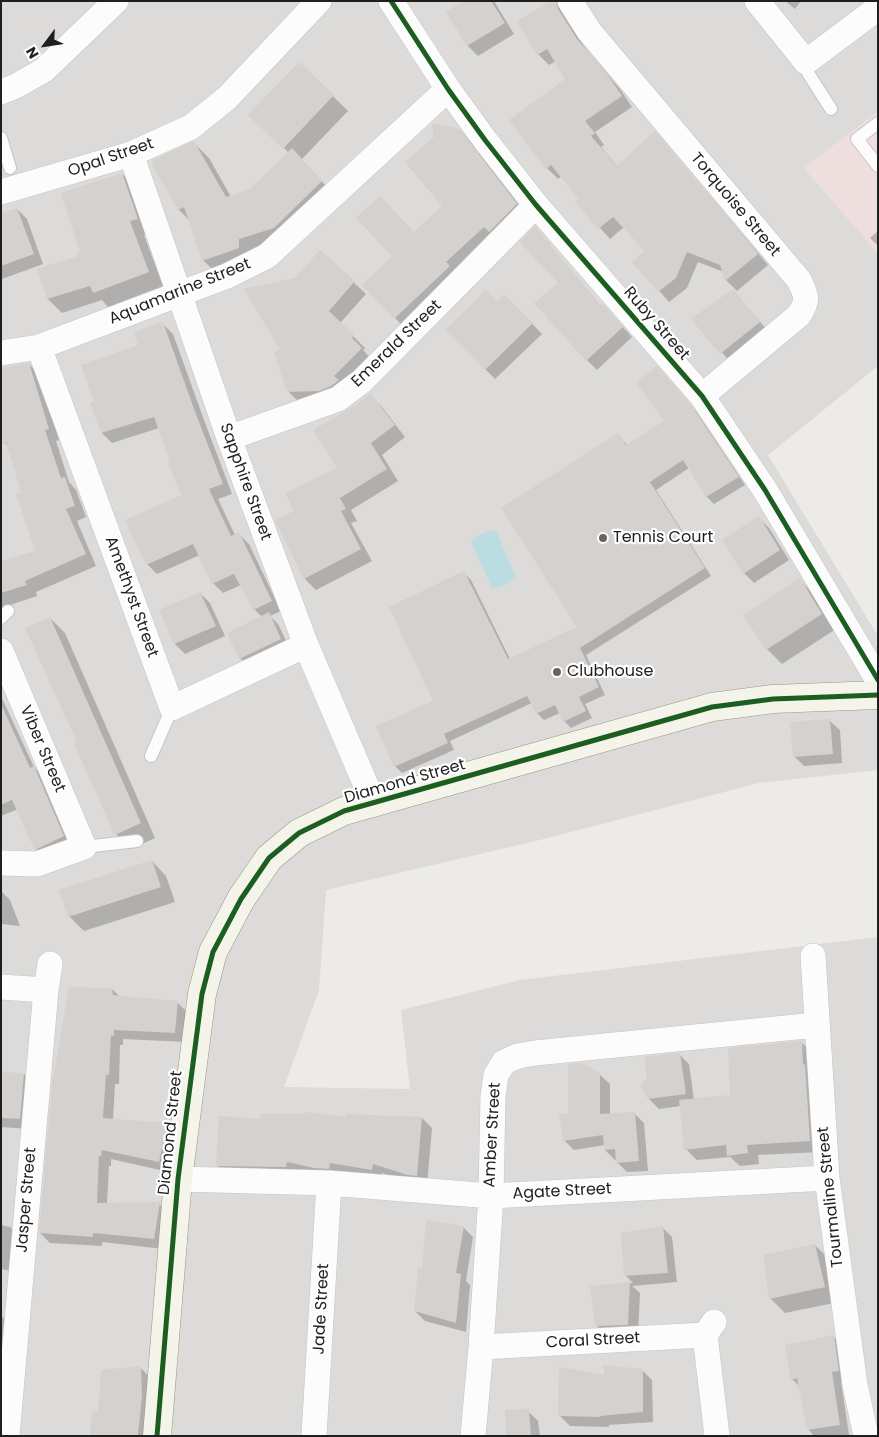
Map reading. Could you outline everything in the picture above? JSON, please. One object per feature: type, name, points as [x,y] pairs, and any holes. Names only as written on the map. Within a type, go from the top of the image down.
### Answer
[{"type":"street","points":[[1,92],[44,70],[116,1]]},
{"type":"street","name":"Opal Street","points":[[1,192],[131,154],[190,127],[227,98],[319,1]]},
{"type":"street","name":"Ruby Street","points":[[390,1],[448,90],[485,140],[536,204],[702,396],[765,490],[878,680]]},
{"type":"street","name":"Torquoise Street","points":[[570,1],[589,31],[799,280],[806,295],[804,308],[798,316],[702,396]]},
{"type":"street","points":[[757,1],[806,62],[878,8]]},
{"type":"street","name":"Aquamarine Street","points":[[1,354],[39,347],[227,276],[267,256],[448,90]]},
{"type":"street","name":"Sapphire Street","points":[[131,154],[229,438],[306,645],[374,804]]},
{"type":"street","name":"Emerald Street","points":[[229,438],[338,399],[362,381],[536,204]]},
{"type":"street","name":"Amethyst Street","points":[[39,347],[172,708]]},
{"type":"street","points":[[172,708],[306,645]]},
{"type":"street","name":"Viber Street","points":[[1,651],[84,847]]},
{"type":"street","name":"Diamond Street","points":[[157,1436],[178,1180],[202,994],[213,952],[241,899],[269,858],[298,833],[344,811],[712,707],[773,700],[878,696]]},
{"type":"street","points":[[1,863],[37,864],[84,847]]},
{"type":"street","name":"Tourmaline Street","points":[[812,956],[827,1178],[855,1385],[866,1436]]},
{"type":"street","name":"Jasper Street","points":[[7,1436],[6,1373],[50,964]]},
{"type":"street","points":[[1,987],[46,990]]},
{"type":"street","name":"Amber Street","points":[[473,1436],[491,1196],[493,1096],[496,1075],[504,1062],[518,1056],[535,1053],[816,1025]]},
{"type":"street","name":"Agate Street","points":[[178,1180],[329,1183],[491,1196],[827,1178]]},
{"type":"street","name":"Jade Street","points":[[314,1436],[329,1183]]},
{"type":"street","name":"Coral Street","points":[[481,1346],[709,1329],[717,1436]]},
{"type":"lane","points":[[806,62],[808,73],[831,109]]},
{"type":"lane","points":[[878,123],[857,138],[878,166]]},
{"type":"lane","points":[[1,138],[10,168]]},
{"type":"lane","points":[[151,756],[172,708]]},
{"type":"lane","points":[[84,847],[137,841]]},
{"type":"shaded area","points":[[1,1],[878,1],[878,112],[804,168],[878,252],[878,366],[768,455],[878,636],[878,770],[759,783],[544,839],[326,890],[319,990],[284,1087],[410,1089],[401,1010],[520,980],[878,937],[878,1436],[1,1436]]},
{"type":"shaded area","points":[[878,112],[878,254],[804,168]]},
{"type":"water","points":[[489,531],[496,531],[516,577],[511,582],[496,588],[492,588],[471,542],[477,536]]},
{"type":"building","points":[[464,1],[491,1],[505,23],[467,46],[446,12]]},
{"type":"building","points":[[550,1],[556,1],[558,9],[577,39],[609,77],[622,96],[585,121],[595,133],[591,136],[617,166],[655,131],[758,254],[725,281],[720,265],[687,252],[676,278],[658,292],[632,262],[645,251],[613,217],[598,229],[575,202],[579,199],[551,165],[546,169],[509,120],[565,79],[547,49],[537,55],[517,21]]},
{"type":"building","points":[[299,62],[334,95],[283,149],[248,115]]},
{"type":"building","points":[[432,123],[460,129],[517,204],[489,232],[484,227],[446,262],[450,266],[394,319],[362,285],[392,256],[356,218],[380,196],[414,232],[442,206],[405,162],[434,137]]},
{"type":"building","points":[[194,141],[226,197],[250,189],[292,148],[322,181],[274,228],[239,239],[239,248],[202,261],[184,207],[178,210],[152,164],[153,160]]},
{"type":"building","points":[[122,173],[138,219],[130,221],[149,272],[93,293],[90,286],[47,299],[37,269],[78,256],[77,253],[80,252],[61,193]]},
{"type":"building","points":[[17,208],[34,254],[1,266],[1,213]]},
{"type":"building","points":[[535,226],[600,305],[602,303],[623,327],[586,361],[534,303],[558,283],[520,242]]},
{"type":"building","points":[[320,250],[355,281],[329,311],[354,335],[352,338],[362,348],[334,376],[339,380],[331,386],[319,391],[287,392],[274,352],[280,350],[244,289],[295,278]]},
{"type":"building","points":[[733,289],[760,322],[720,354],[691,319]]},
{"type":"building","points":[[486,290],[497,301],[504,294],[533,323],[485,370],[445,330]]},
{"type":"building","points":[[163,322],[223,484],[209,489],[231,536],[239,532],[272,601],[253,610],[234,574],[212,584],[193,544],[146,565],[125,520],[181,495],[154,417],[101,433],[90,403],[94,401],[81,365],[138,345],[134,332]]},
{"type":"building","points":[[29,363],[49,429],[45,430],[61,478],[65,477],[75,506],[66,509],[86,554],[25,581],[27,585],[1,593],[1,561],[35,551],[16,494],[21,492],[6,442],[1,444],[1,368]]},
{"type":"building","points":[[657,366],[691,405],[739,477],[706,497],[683,460],[650,482],[705,568],[580,648],[599,687],[579,697],[586,711],[563,722],[555,705],[536,714],[527,696],[444,734],[448,743],[394,767],[376,726],[433,701],[389,607],[464,571],[508,659],[577,627],[501,508],[618,433],[626,445],[664,421],[636,383]]},
{"type":"building","points":[[371,394],[395,425],[371,443],[387,469],[340,498],[346,509],[341,511],[361,549],[304,579],[275,520],[294,511],[285,493],[337,468],[313,430]]},
{"type":"building","points":[[759,516],[780,550],[743,574],[722,540]]},
{"type":"building","points":[[800,578],[822,614],[766,650],[743,615]]},
{"type":"building","points":[[200,592],[216,626],[174,644],[159,610]]},
{"type":"building","points":[[269,612],[281,639],[239,659],[227,633]]},
{"type":"building","points":[[50,617],[141,823],[115,835],[74,744],[77,742],[25,628]]},
{"type":"building","points":[[1,704],[30,768],[34,766],[64,836],[35,850],[12,800],[1,805]]},
{"type":"building","points":[[830,719],[833,754],[793,757],[790,722]]},
{"type":"building","points":[[152,860],[161,887],[68,917],[59,890]]},
{"type":"building","points":[[69,987],[112,988],[113,995],[178,1001],[175,1033],[114,1030],[114,1036],[111,1035],[109,1075],[106,1075],[103,1118],[167,1123],[159,1162],[102,1150],[101,1156],[99,1156],[97,1203],[160,1202],[154,1239],[93,1233],[93,1237],[39,1233],[53,1074]]},
{"type":"building","points":[[802,1041],[810,1141],[747,1145],[748,1153],[727,1156],[726,1145],[684,1150],[679,1100],[730,1095],[728,1048]]},
{"type":"building","points":[[680,1053],[686,1094],[648,1099],[640,1087],[647,1078],[644,1057]]},
{"type":"building","points":[[582,1063],[600,1073],[600,1114],[635,1112],[639,1161],[616,1163],[615,1149],[604,1150],[603,1135],[563,1141],[559,1114],[568,1113],[568,1064]]},
{"type":"building","points":[[1,1072],[24,1073],[20,1119],[1,1118]]},
{"type":"building","points":[[305,1112],[346,1117],[346,1114],[422,1117],[417,1176],[373,1164],[372,1170],[330,1163],[329,1169],[287,1162],[286,1167],[216,1166],[219,1116],[260,1119],[261,1114],[305,1114]]},
{"type":"building","points":[[426,1220],[464,1226],[456,1273],[461,1274],[456,1323],[414,1311],[418,1269],[422,1269]]},
{"type":"building","points":[[663,1226],[668,1273],[624,1276],[621,1233]]},
{"type":"building","points":[[815,1244],[825,1287],[769,1299],[763,1255]]},
{"type":"building","points":[[630,1282],[628,1325],[595,1326],[590,1286]]},
{"type":"building","points":[[834,1335],[839,1371],[832,1372],[840,1425],[807,1430],[797,1378],[791,1380],[785,1345]]},
{"type":"building","points":[[603,1365],[643,1369],[643,1412],[600,1417],[558,1416],[559,1367],[604,1375]]},
{"type":"building","points":[[141,1366],[142,1395],[138,1436],[90,1436],[92,1411],[98,1411],[101,1370]]},
{"type":"building","points":[[529,1409],[531,1436],[506,1436],[505,1410]]},
{"type":"cycle path","points":[[391,1],[448,89],[536,205],[702,396],[765,490],[878,680]]},
{"type":"cycle path","points":[[157,1436],[178,1179],[202,994],[213,952],[241,899],[269,858],[299,833],[344,811],[712,707],[773,699],[878,695]]},
{"type":"place","name":"Tennis Court","points":[[603,538]]},
{"type":"place","name":"Clubhouse","points":[[557,672]]}]
